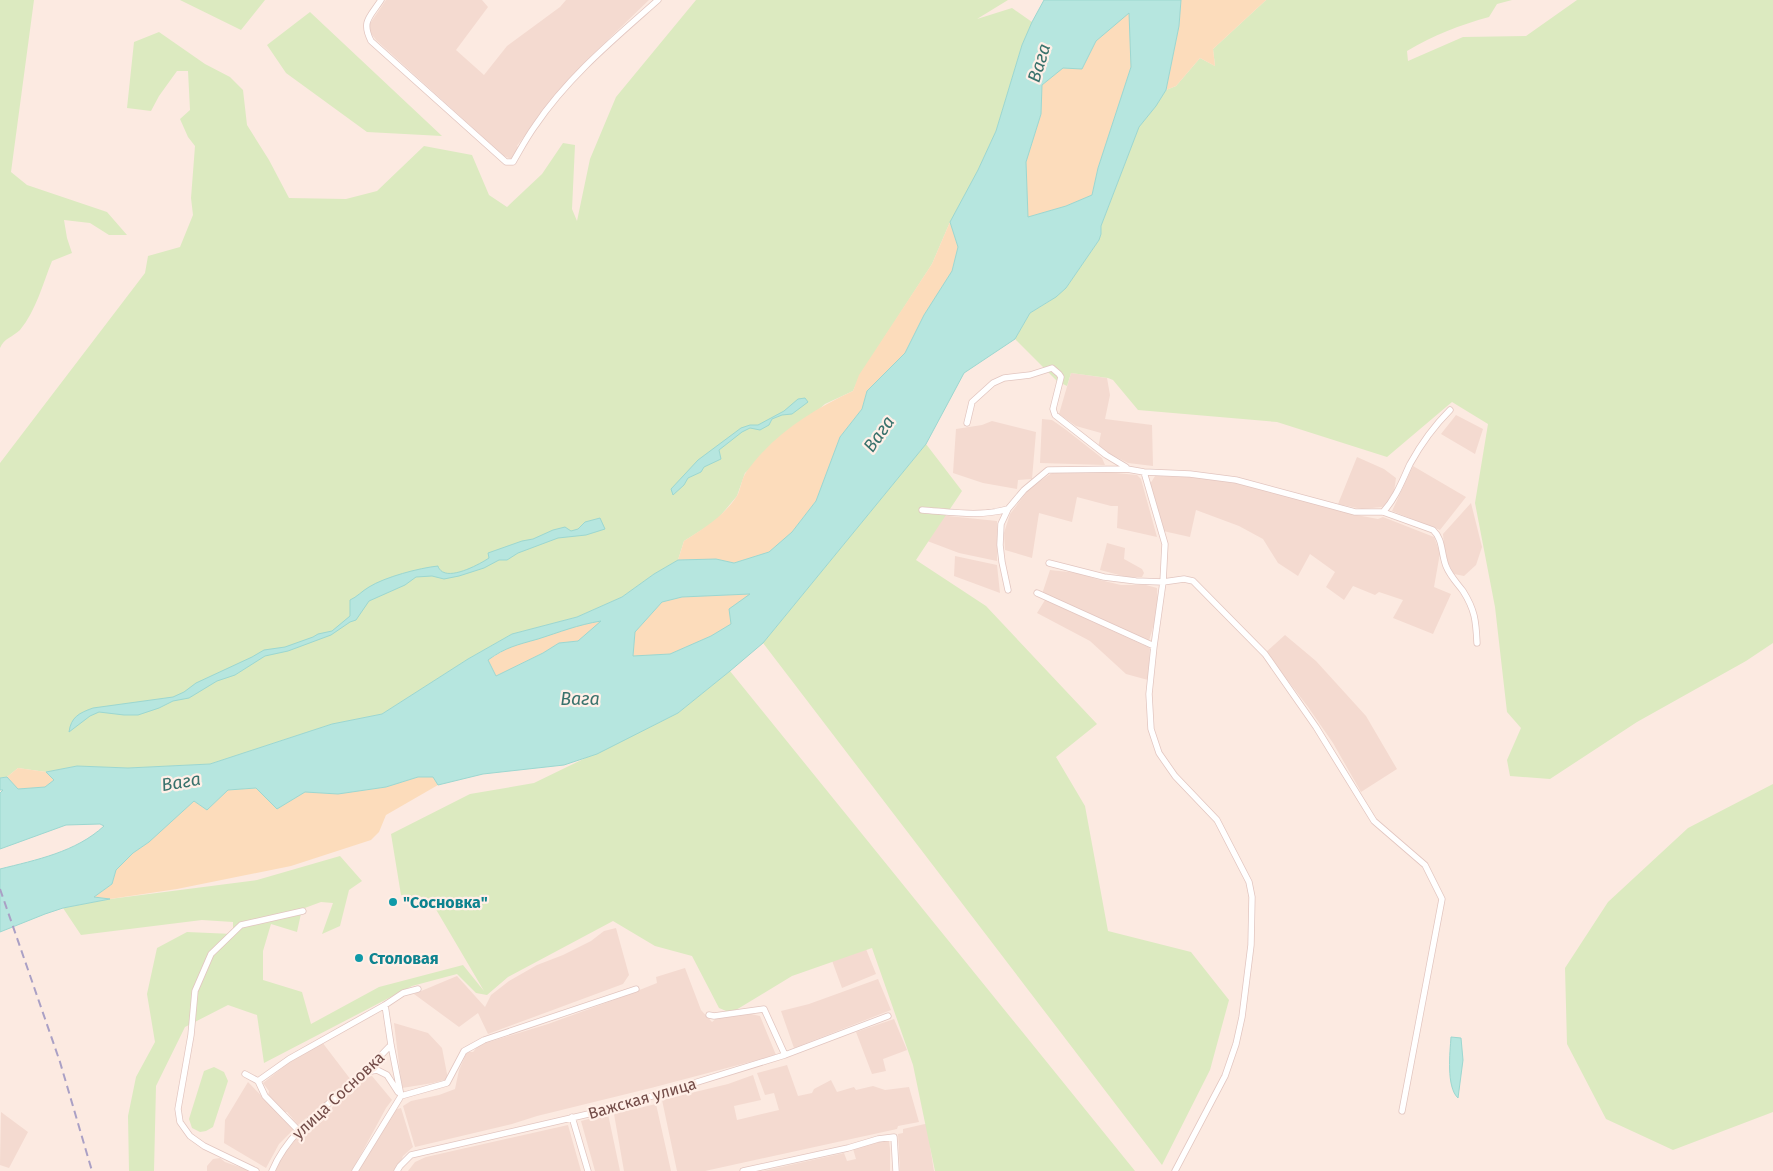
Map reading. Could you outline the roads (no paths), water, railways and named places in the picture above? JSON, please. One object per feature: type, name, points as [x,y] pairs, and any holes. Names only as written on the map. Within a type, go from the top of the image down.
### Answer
[{"type":"street","points":[[381,0],[367,20],[366,30],[371,41],[506,162],[513,162],[535,125],[566,86],[604,47],[658,0]]},
{"type":"street","points":[[967,423],[972,402],[993,382],[1004,378],[1030,375],[1052,368],[1061,377],[1053,409],[1055,415],[1106,455],[1128,468]]},
{"type":"street","points":[[1383,512],[1395,496],[1410,465],[1427,437],[1450,410]]},
{"type":"street","points":[[1008,590],[1000,545],[1001,524],[1008,509],[1024,490],[1048,470],[1128,468],[1144,472],[1190,474],[1236,480],[1354,512],[1383,512],[1433,530],[1438,535],[1445,565],[1453,580],[1468,600],[1476,618],[1477,643]]},
{"type":"street","points":[[1144,472],[1165,544],[1164,582],[1149,694],[1150,730],[1159,753],[1176,776],[1216,820],[1249,882],[1252,897],[1251,945],[1242,1016],[1236,1044],[1225,1076],[1175,1171]]},
{"type":"street","points":[[922,510],[981,514],[995,513],[1008,509]]},
{"type":"street","points":[[1049,563],[1121,580],[1164,582],[1184,579],[1193,581],[1265,654],[1316,727],[1374,821],[1425,865],[1442,899],[1402,1111]]},
{"type":"street","points":[[1037,594],[1154,646]]},
{"type":"street","points":[[256,1171],[204,1146],[190,1136],[180,1122],[178,1109],[191,1036],[196,992],[211,954],[241,925],[303,911]]},
{"type":"street","points":[[258,1081],[289,1059],[403,993],[418,989]]},
{"type":"street","points":[[401,1096],[447,1083],[464,1051],[484,1040],[636,989]]},
{"type":"street","points":[[355,1171],[401,1096],[385,1005]]},
{"type":"street","points":[[709,1014],[714,1016],[764,1009],[785,1055]]},
{"type":"street","name":"Важская улица","points":[[397,1171],[411,1155],[610,1109],[785,1055],[888,1016]]},
{"type":"street","name":"улица Сосновка","points":[[272,1171],[285,1146],[298,1130],[365,1073],[391,1045]]},
{"type":"street","points":[[365,1073],[377,1070],[387,1075],[401,1096]]},
{"type":"street","points":[[245,1074],[258,1081],[265,1096],[298,1130]]},
{"type":"street","points":[[572,1117],[588,1171]]},
{"type":"street","points":[[743,1171],[848,1148],[878,1139],[894,1137],[896,1171]]},
{"type":"water","name":"Вага","points":[[1044,0],[1181,0],[1179,26],[1166,90],[1139,127],[1101,226],[1099,240],[1066,288],[1056,297],[1030,313],[1015,339],[964,373],[926,444],[763,643],[678,713],[597,754],[564,765],[483,774],[438,785],[433,777],[418,777],[386,787],[338,794],[305,792],[277,809],[256,788],[228,790],[207,810],[194,801],[149,842],[133,853],[116,870],[112,884],[94,897],[110,899],[63,908],[0,932],[0,869],[68,849],[93,835],[104,826],[100,824],[66,825],[0,849],[0,793],[3,790],[0,790],[0,778],[7,777],[18,789],[45,787],[54,780],[46,772],[77,766],[128,768],[210,764],[332,724],[382,714],[468,659],[512,634],[577,617],[622,597],[654,574],[678,560],[716,559],[734,563],[769,552],[792,532],[816,501],[840,437],[862,409],[867,391],[905,353],[924,315],[952,271],[958,247],[950,222],[978,170],[996,131],[1022,45]],"holes":[[[1129,13],[1131,67],[1098,168],[1092,195],[1066,206],[1028,217],[1026,162],[1041,114],[1042,85],[1063,68],[1082,69],[1096,41]],[[750,594],[729,609],[731,624],[711,636],[670,654],[633,656],[635,632],[662,602],[682,597]],[[601,621],[578,641],[559,643],[496,676],[488,660],[512,647]]]},
{"type":"water","points":[[805,398],[808,402],[792,414],[772,419],[769,425],[760,430],[750,428],[742,432],[719,450],[721,459],[704,467],[701,472],[688,478],[684,485],[673,495],[671,489],[698,460],[741,428],[758,425],[784,411],[798,399]]},
{"type":"water","points":[[600,518],[605,529],[586,535],[558,538],[518,553],[507,560],[499,560],[484,568],[444,579],[432,576],[416,577],[405,585],[369,601],[356,620],[331,635],[288,651],[265,656],[235,675],[217,681],[189,698],[173,701],[138,715],[99,712],[90,716],[69,732],[74,719],[93,708],[173,697],[196,683],[264,650],[285,647],[318,634],[332,631],[350,616],[350,600],[369,587],[393,576],[438,566],[439,569],[448,573],[460,572],[489,558],[488,553],[533,539],[553,530],[565,527],[571,531],[578,529],[585,522]]},
{"type":"water","points":[[1451,1037],[1461,1038],[1463,1060],[1458,1098],[1454,1093],[1450,1078]]},
{"type":"railway","points":[[0,889],[60,1062],[92,1171]]},
{"type":"place","name":"\"Сосновка\"","points":[[393,902]]},
{"type":"place","name":"Столовая","points":[[359,958]]}]
